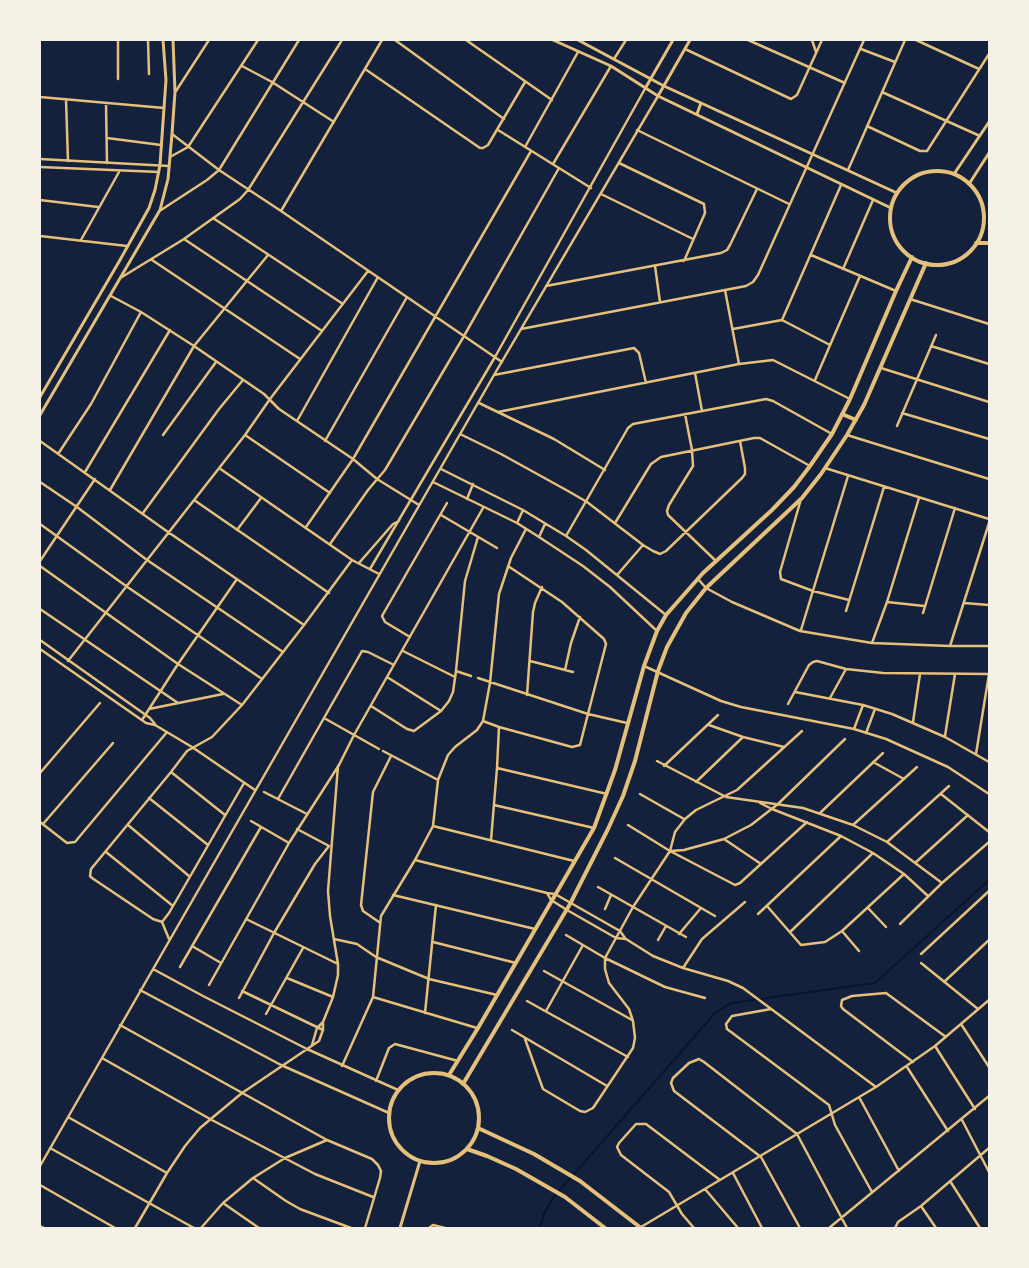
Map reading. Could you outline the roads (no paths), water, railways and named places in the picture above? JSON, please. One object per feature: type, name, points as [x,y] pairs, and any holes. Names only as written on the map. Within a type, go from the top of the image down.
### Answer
[{"type":"main road","points":[[938,171],[954,174],[969,184],[976,192],[984,213],[983,224],[976,243],[967,254],[954,261],[940,264],[926,263],[912,257],[901,248],[894,236],[890,222],[891,208],[897,193],[907,182],[921,174],[938,171]]},
{"type":"main road","points":[[983,224],[989,227]]},
{"type":"main road","points":[[976,243],[989,243]]},
{"type":"main road","points":[[449,1075],[594,828],[607,794],[644,666],[657,631],[666,615],[716,561],[772,510],[794,487],[832,434],[850,399],[912,257]]},
{"type":"main road","points":[[463,1084],[567,910],[590,867],[623,796],[635,761],[658,671],[667,648],[686,613],[706,588],[802,498],[825,468],[856,420],[881,368],[926,263]]},
{"type":"main road","points":[[842,414],[856,420]]},
{"type":"main road","points":[[435,1073],[449,1075],[463,1084],[477,1104],[479,1116],[474,1140],[467,1149],[457,1158],[444,1162],[431,1163],[420,1161],[407,1154],[398,1145],[392,1132],[389,1113],[393,1097],[398,1090],[407,1082],[420,1075],[435,1073]]},
{"type":"main road","points":[[478,1128],[534,1154],[580,1181],[640,1228]]},
{"type":"main road","points":[[467,1149],[516,1169],[566,1197],[606,1228]]},
{"type":"street","points":[[118,40],[118,79]]},
{"type":"street","points":[[148,40],[150,74]]},
{"type":"street","points":[[40,397],[127,246],[148,208],[155,190],[162,145],[166,80],[163,40]]},
{"type":"street","points":[[40,415],[160,210],[168,179],[172,134],[175,92],[173,40]]},
{"type":"street","points":[[175,92],[209,40]]},
{"type":"street","points":[[170,157],[188,147],[258,40]]},
{"type":"street","points":[[160,210],[207,180],[219,170],[299,40]]},
{"type":"street","points":[[122,277],[184,239],[248,190],[342,40]]},
{"type":"street","points":[[281,211],[382,40]]},
{"type":"street","points":[[395,40],[504,119]]},
{"type":"street","points":[[466,40],[552,100]]},
{"type":"street","points":[[553,40],[611,66],[658,96],[891,208]]},
{"type":"street","points":[[578,40],[584,41],[664,86],[897,193]]},
{"type":"street","points":[[614,59],[626,40]]},
{"type":"street","points":[[370,569],[495,357],[673,40]]},
{"type":"street","points":[[40,1166],[379,574],[690,40]]},
{"type":"street","points":[[748,40],[845,83]]},
{"type":"street","points":[[812,40],[816,52]]},
{"type":"street","points":[[685,49],[788,98],[794,98],[810,69],[822,40]]},
{"type":"street","points":[[521,329],[746,286],[753,282],[758,275],[864,40]]},
{"type":"street","points":[[848,170],[905,40]]},
{"type":"street","points":[[916,40],[979,69]]},
{"type":"street","points":[[861,49],[896,62]]},
{"type":"street","points":[[525,147],[578,52]]},
{"type":"street","points":[[867,126],[920,151],[928,151],[989,54]]},
{"type":"street","points":[[242,66],[272,82],[334,122]]},
{"type":"street","points":[[554,164],[611,66]]},
{"type":"street","points":[[365,69],[480,148],[486,147],[498,130],[526,82]]},
{"type":"street","points":[[882,92],[980,136]]},
{"type":"street","points":[[40,97],[164,108]]},
{"type":"street","points":[[66,99],[68,161]]},
{"type":"street","points":[[106,103],[107,163]]},
{"type":"street","points":[[697,114],[702,103]]},
{"type":"street","points":[[954,174],[989,122]]},
{"type":"street","points":[[498,130],[591,188]]},
{"type":"street","points":[[637,130],[789,204]]},
{"type":"street","points":[[172,134],[219,170],[502,362]]},
{"type":"street","points":[[107,138],[162,145]]},
{"type":"street","points":[[306,527],[352,459],[531,151]]},
{"type":"street","points":[[969,184],[989,153]]},
{"type":"street","points":[[40,159],[169,166]]},
{"type":"street","points":[[619,163],[704,204],[705,213],[684,261]]},
{"type":"street","points":[[40,167],[119,172],[159,172]]},
{"type":"street","points":[[330,544],[385,470],[464,336],[559,168]]},
{"type":"street","points":[[80,241],[119,172]]},
{"type":"street","points":[[782,320],[841,185]]},
{"type":"street","points":[[546,286],[721,253],[727,250],[757,189]]},
{"type":"street","points":[[601,194],[693,238]]},
{"type":"street","points":[[40,200],[98,207]]},
{"type":"street","points":[[843,268],[873,200]]},
{"type":"street","points":[[213,218],[343,304]]},
{"type":"street","points":[[40,236],[127,246]]},
{"type":"street","points":[[184,239],[322,331]]},
{"type":"street","points":[[811,255],[896,291]]},
{"type":"street","points":[[110,490],[194,346],[268,256]]},
{"type":"street","points":[[152,260],[300,359]]},
{"type":"street","points":[[655,266],[660,302]]},
{"type":"street","points":[[68,661],[219,468],[368,271]]},
{"type":"street","points":[[815,380],[860,276]]},
{"type":"street","points":[[297,421],[378,277]]},
{"type":"street","points":[[725,290],[739,364]]},
{"type":"street","points":[[111,296],[141,312],[194,346],[270,399],[279,409],[352,459],[377,479],[419,505]]},
{"type":"street","points":[[325,441],[407,297]]},
{"type":"street","points":[[910,299],[989,324]]},
{"type":"street","points":[[58,454],[91,404],[141,312]]},
{"type":"street","points":[[732,329],[782,320],[830,346]]},
{"type":"street","points":[[85,472],[170,330]]},
{"type":"street","points":[[897,426],[936,335]]},
{"type":"street","points":[[931,346],[989,364]]},
{"type":"street","points":[[494,375],[634,348],[639,353],[646,383]]},
{"type":"street","points":[[498,412],[739,364],[773,360],[850,399]]},
{"type":"street","points":[[163,435],[216,362]]},
{"type":"street","points":[[881,368],[989,402]]},
{"type":"street","points":[[695,373],[702,411]]},
{"type":"street","points":[[143,513],[219,409],[243,380]]},
{"type":"street","points":[[566,536],[628,428],[633,424],[766,398],[832,434]]},
{"type":"street","points":[[479,403],[554,439],[605,470]]},
{"type":"street","points":[[902,413],[989,440]]},
{"type":"street","points":[[685,414],[693,466],[667,511],[671,519],[716,561]]},
{"type":"street","points":[[245,434],[330,493]]},
{"type":"street","points":[[460,434],[534,471],[587,502],[656,553],[663,553],[742,478],[745,474],[745,468],[740,441]]},
{"type":"street","points":[[847,435],[989,479]]},
{"type":"street","points":[[615,524],[655,460],[661,457],[760,438],[810,466]]},
{"type":"street","points":[[40,441],[304,625]]},
{"type":"street","points":[[219,468],[352,560],[379,574]]},
{"type":"street","points":[[825,468],[989,519]]},
{"type":"street","points":[[441,469],[523,510],[566,536],[666,615]]},
{"type":"street","points":[[800,631],[848,476]]},
{"type":"street","points":[[40,561],[95,479]]},
{"type":"street","points":[[40,482],[77,507],[147,560],[283,652]]},
{"type":"street","points":[[433,482],[540,537],[610,587],[657,631]]},
{"type":"street","points":[[467,500],[473,484]]},
{"type":"street","points":[[846,611],[884,487]]},
{"type":"street","points":[[237,530],[261,498]]},
{"type":"street","points":[[802,498],[780,577],[784,581],[812,591],[849,600]]},
{"type":"street","points":[[872,643],[920,498]]},
{"type":"street","points":[[194,500],[329,593]]},
{"type":"street","points":[[410,638],[385,622],[382,616],[447,503]]},
{"type":"street","points":[[209,985],[297,829],[338,765],[483,508]]},
{"type":"street","points":[[923,613],[955,508]]},
{"type":"street","points":[[517,524],[523,510]]},
{"type":"street","points":[[441,515],[497,548]]},
{"type":"street","points":[[359,563],[393,524],[399,521]]},
{"type":"street","points":[[950,646],[989,523]]},
{"type":"street","points":[[40,524],[126,586],[262,679]]},
{"type":"street","points":[[540,537],[546,524]]},
{"type":"street","points":[[342,1066],[373,997],[379,922],[383,911],[415,860],[433,826],[438,780],[448,755],[477,730],[483,721],[490,683],[499,594],[508,566],[526,529]]},
{"type":"street","points":[[371,706],[411,731],[417,729],[441,711],[449,701],[456,671],[463,595],[478,537]]},
{"type":"street","points":[[616,575],[643,545]]},
{"type":"street","points":[[169,939],[162,922],[153,919],[92,878],[90,876],[91,869],[186,751],[212,737],[242,705],[329,593],[352,560]]},
{"type":"street","points":[[40,566],[178,664],[242,705]]},
{"type":"street","points":[[483,721],[498,727],[576,747],[582,743],[606,644],[604,639],[580,617],[542,587],[508,566]]},
{"type":"street","points":[[142,720],[198,634],[237,579]]},
{"type":"street","points":[[698,579],[706,588],[739,606],[800,631],[872,643],[989,646]]},
{"type":"street","points":[[528,695],[533,612],[542,587]]},
{"type":"street","points":[[887,602],[924,606]]},
{"type":"street","points":[[964,603],[989,605]]},
{"type":"street","points":[[40,609],[178,703]]},
{"type":"street","points":[[564,670],[580,617]]},
{"type":"street","points":[[40,640],[145,714],[155,725]]},
{"type":"street","points":[[40,649],[146,723],[155,725],[192,747],[255,790]]},
{"type":"street","points":[[278,799],[359,654],[364,651],[394,665]]},
{"type":"street","points":[[402,651],[455,677]]},
{"type":"street","points":[[530,661],[573,672]]},
{"type":"street","points":[[788,704],[809,665],[817,661],[846,669],[883,673],[989,674],[976,754]]},
{"type":"street","points":[[644,666],[721,701],[741,708],[854,729],[904,746],[948,767],[989,794]]},
{"type":"street","points":[[830,698],[846,669]]},
{"type":"street","points":[[456,671],[471,676]]},
{"type":"street","points":[[913,722],[920,674]]},
{"type":"street","points":[[945,737],[954,674]]},
{"type":"street","points":[[388,677],[441,711]]},
{"type":"street","points":[[478,678],[588,714],[628,723]]},
{"type":"street","points":[[795,692],[863,705],[913,722],[945,737],[989,762]]},
{"type":"street","points":[[149,709],[223,694]]},
{"type":"street","points":[[40,773],[100,703]]},
{"type":"street","points":[[854,729],[863,705]]},
{"type":"street","points":[[866,733],[875,709]]},
{"type":"street","points":[[664,766],[718,715]]},
{"type":"street","points":[[324,718],[379,748]]},
{"type":"street","points":[[709,725],[743,737],[784,747]]},
{"type":"street","points":[[491,841],[497,768],[498,727]]},
{"type":"street","points":[[525,1039],[544,1088],[580,1111],[585,1112],[593,1108],[634,1048],[633,1021],[629,1010],[609,983],[605,969],[605,958],[633,907],[650,878],[670,850],[675,832],[685,819],[696,810],[737,790],[802,731]]},
{"type":"street","points":[[113,743],[42,823],[70,844],[75,842],[167,732]]},
{"type":"street","points":[[696,782],[743,737]]},
{"type":"street","points":[[670,850],[684,850],[724,839],[751,825],[778,804],[845,738]]},
{"type":"street","points":[[383,751],[438,780]]},
{"type":"street","points":[[820,813],[883,752]]},
{"type":"street","points":[[379,922],[363,911],[361,905],[373,792],[391,756]]},
{"type":"street","points":[[656,761],[726,797],[778,804],[820,813],[853,825],[887,842],[942,883]]},
{"type":"street","points":[[872,762],[904,779]]},
{"type":"street","points":[[136,1228],[167,1173],[192,1137],[210,1119],[242,1093],[319,1040],[323,1030],[323,1022],[337,983],[338,964],[328,904],[330,847],[338,765]]},
{"type":"street","points":[[853,825],[917,767]]},
{"type":"street","points":[[497,768],[607,794]]},
{"type":"street","points":[[171,772],[225,815]]},
{"type":"street","points":[[162,922],[245,783]]},
{"type":"street","points":[[887,842],[948,786]]},
{"type":"street","points":[[264,792],[307,814]]},
{"type":"street","points":[[640,794],[685,819]]},
{"type":"street","points":[[941,794],[989,832]]},
{"type":"street","points":[[150,798],[208,845]]},
{"type":"street","points":[[758,802],[841,836],[873,853],[904,874],[928,896]]},
{"type":"street","points":[[494,805],[594,828]]},
{"type":"street","points":[[915,863],[968,815]]},
{"type":"street","points":[[251,821],[289,843]]},
{"type":"street","points":[[628,825],[735,885],[740,884],[807,822]]},
{"type":"street","points":[[128,825],[190,876]]},
{"type":"street","points":[[433,826],[574,861]]},
{"type":"street","points":[[180,967],[261,827]]},
{"type":"street","points":[[297,829],[330,847]]},
{"type":"street","points":[[758,914],[841,836]]},
{"type":"street","points":[[724,839],[761,864]]},
{"type":"street","points":[[900,924],[942,883],[989,842]]},
{"type":"street","points":[[238,998],[315,864],[330,847]]},
{"type":"street","points":[[106,852],[173,906]]},
{"type":"street","points":[[790,932],[873,853]]},
{"type":"street","points":[[615,858],[715,916]]},
{"type":"street","points":[[415,860],[555,894],[620,931],[626,939],[653,956],[683,968],[728,980],[752,994],[876,1087]]},
{"type":"street","points":[[767,906],[800,944],[805,945],[829,940],[842,931],[904,874]]},
{"type":"street","points":[[598,887],[686,938]]},
{"type":"street","points":[[921,954],[989,891]]},
{"type":"street","points":[[547,893],[551,900],[567,910],[616,938],[626,939]]},
{"type":"street","points":[[393,895],[534,929]]},
{"type":"street","points":[[605,909],[612,895]]},
{"type":"street","points":[[683,968],[702,938],[745,902]]},
{"type":"street","points":[[425,1013],[436,905]]},
{"type":"street","points":[[679,934],[701,908]]},
{"type":"street","points":[[868,908],[886,927]]},
{"type":"street","points":[[246,919],[338,964]]},
{"type":"street","points":[[658,940],[666,926]]},
{"type":"street","points":[[842,931],[859,951]]},
{"type":"street","points":[[566,935],[605,958],[672,990],[705,998]]},
{"type":"street","points":[[334,939],[357,944],[376,957],[429,979],[497,995]]},
{"type":"street","points":[[944,982],[989,940]]},
{"type":"street","points":[[433,942],[516,962]]},
{"type":"street","points":[[546,1012],[584,945]]},
{"type":"street","points":[[192,946],[220,963]]},
{"type":"street","points":[[266,1014],[303,948]]},
{"type":"street","points":[[921,963],[978,1010]]},
{"type":"street","points":[[153,969],[307,1049],[398,1090]]},
{"type":"street","points":[[544,971],[633,1021]]},
{"type":"street","points":[[287,978],[333,997]]},
{"type":"street","points":[[140,990],[281,1065],[389,1113]]},
{"type":"street","points":[[242,991],[323,1030]]},
{"type":"street","points":[[913,1062],[843,1009],[841,1003],[845,998],[881,992],[890,994],[946,1037]]},
{"type":"street","points":[[373,997],[478,1028]]},
{"type":"street","points":[[527,1001],[628,1058]]},
{"type":"street","points":[[640,1228],[907,1067],[988,1002]]},
{"type":"street","points":[[772,1009],[732,1016],[726,1024],[727,1029],[829,1105],[835,1125],[872,1192]]},
{"type":"street","points":[[312,1046],[317,1028],[323,1022]]},
{"type":"street","points":[[961,1024],[989,1067]]},
{"type":"street","points":[[120,1025],[327,1140],[372,1159],[381,1171],[365,1228]]},
{"type":"street","points":[[512,1030],[607,1086]]},
{"type":"street","points":[[376,1081],[390,1048],[395,1044],[458,1061]]},
{"type":"street","points":[[935,1046],[975,1109]]},
{"type":"street","points":[[102,1058],[210,1119],[326,1180],[374,1198]]},
{"type":"street","points":[[800,1228],[760,1156],[674,1091],[672,1087],[673,1078],[689,1062],[694,1060],[704,1062],[797,1134],[846,1228]]},
{"type":"street","points":[[907,1067],[948,1131]]},
{"type":"street","points":[[829,1228],[989,1096]]},
{"type":"street","points":[[859,1097],[899,1171]]},
{"type":"street","points":[[68,1117],[167,1173]]},
{"type":"street","points":[[962,1120],[979,1156],[989,1172]]},
{"type":"street","points":[[694,1228],[682,1214],[669,1192],[618,1151],[619,1142],[632,1126],[641,1123],[646,1124],[720,1180]]},
{"type":"street","points":[[201,1228],[253,1178],[285,1158],[327,1140]]},
{"type":"street","points":[[50,1148],[194,1228]]},
{"type":"street","points":[[895,1228],[898,1222],[921,1206],[989,1148]]},
{"type":"street","points":[[400,1228],[420,1161]]},
{"type":"street","points":[[733,1173],[762,1228]]},
{"type":"street","points":[[253,1178],[286,1202],[351,1228]]},
{"type":"street","points":[[950,1181],[980,1228]]},
{"type":"street","points":[[40,1185],[115,1228]]},
{"type":"street","points":[[705,1189],[738,1228]]},
{"type":"street","points":[[224,1204],[260,1228]]},
{"type":"street","points":[[921,1206],[936,1228]]},
{"type":"street","points":[[429,1228],[433,1225],[445,1228]]},
{"type":"street","points":[[40,1226],[44,1228]]},
{"type":"waterway","points":[[540,1228],[544,1214],[552,1199],[715,1013],[731,1003],[875,983],[989,880]]}]
